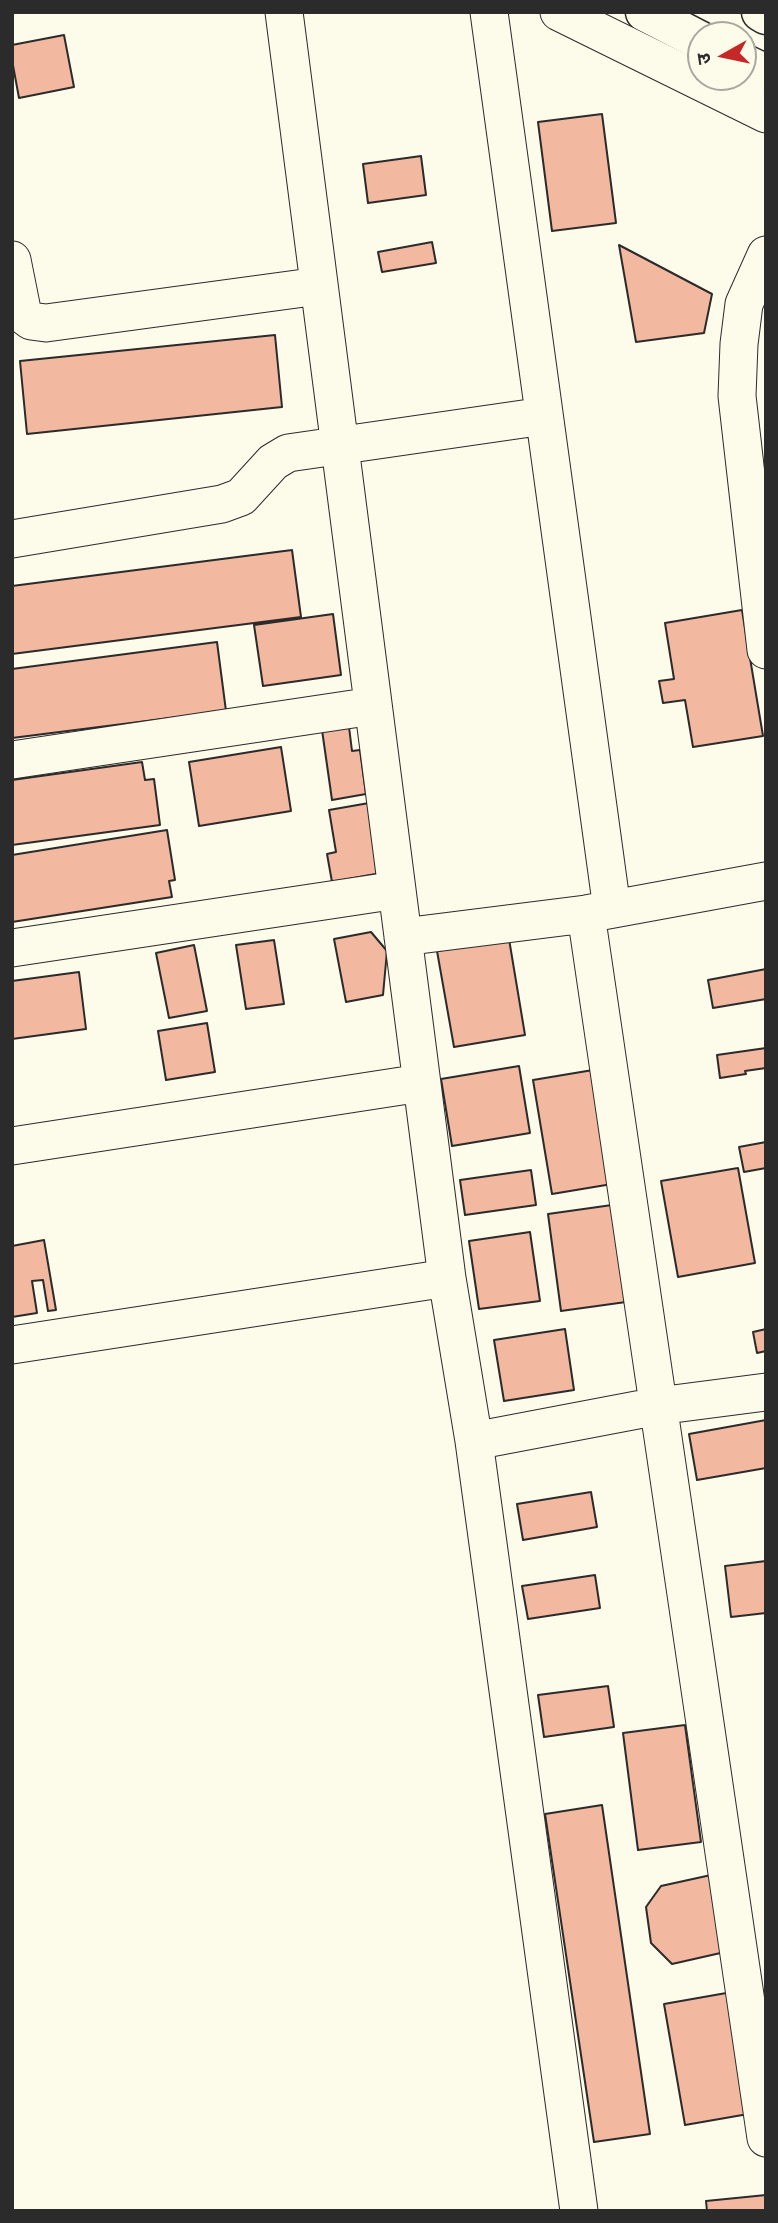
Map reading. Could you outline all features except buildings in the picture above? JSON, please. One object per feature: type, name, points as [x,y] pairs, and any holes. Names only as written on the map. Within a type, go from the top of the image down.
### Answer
[{"type":"highway","points":[[645,12],[687,34]]},
{"type":"highway","points":[[761,12],[766,15]]},
{"type":"street","points":[[284,12],[447,1278],[474,1441],[579,2211]]},
{"type":"street","points":[[489,12],[544,416],[599,912],[658,1406],[766,2138]]},
{"type":"street","points":[[559,12],[766,114]]},
{"type":"street","points":[[766,255],[744,304],[737,396],[766,650]]},
{"type":"street","points":[[12,260],[23,315],[31,321],[46,323],[319,286]]},
{"type":"street","points":[[12,539],[222,504],[241,497],[273,462],[288,453],[544,416]]},
{"type":"street","points":[[12,760],[373,706]]},
{"type":"street","points":[[404,937],[599,912],[766,881]]},
{"type":"street","points":[[12,948],[397,890]]},
{"type":"street","points":[[12,1146],[421,1083]]},
{"type":"street","points":[[12,1345],[447,1278]]},
{"type":"street","points":[[474,1441],[658,1406],[766,1392]]}]
